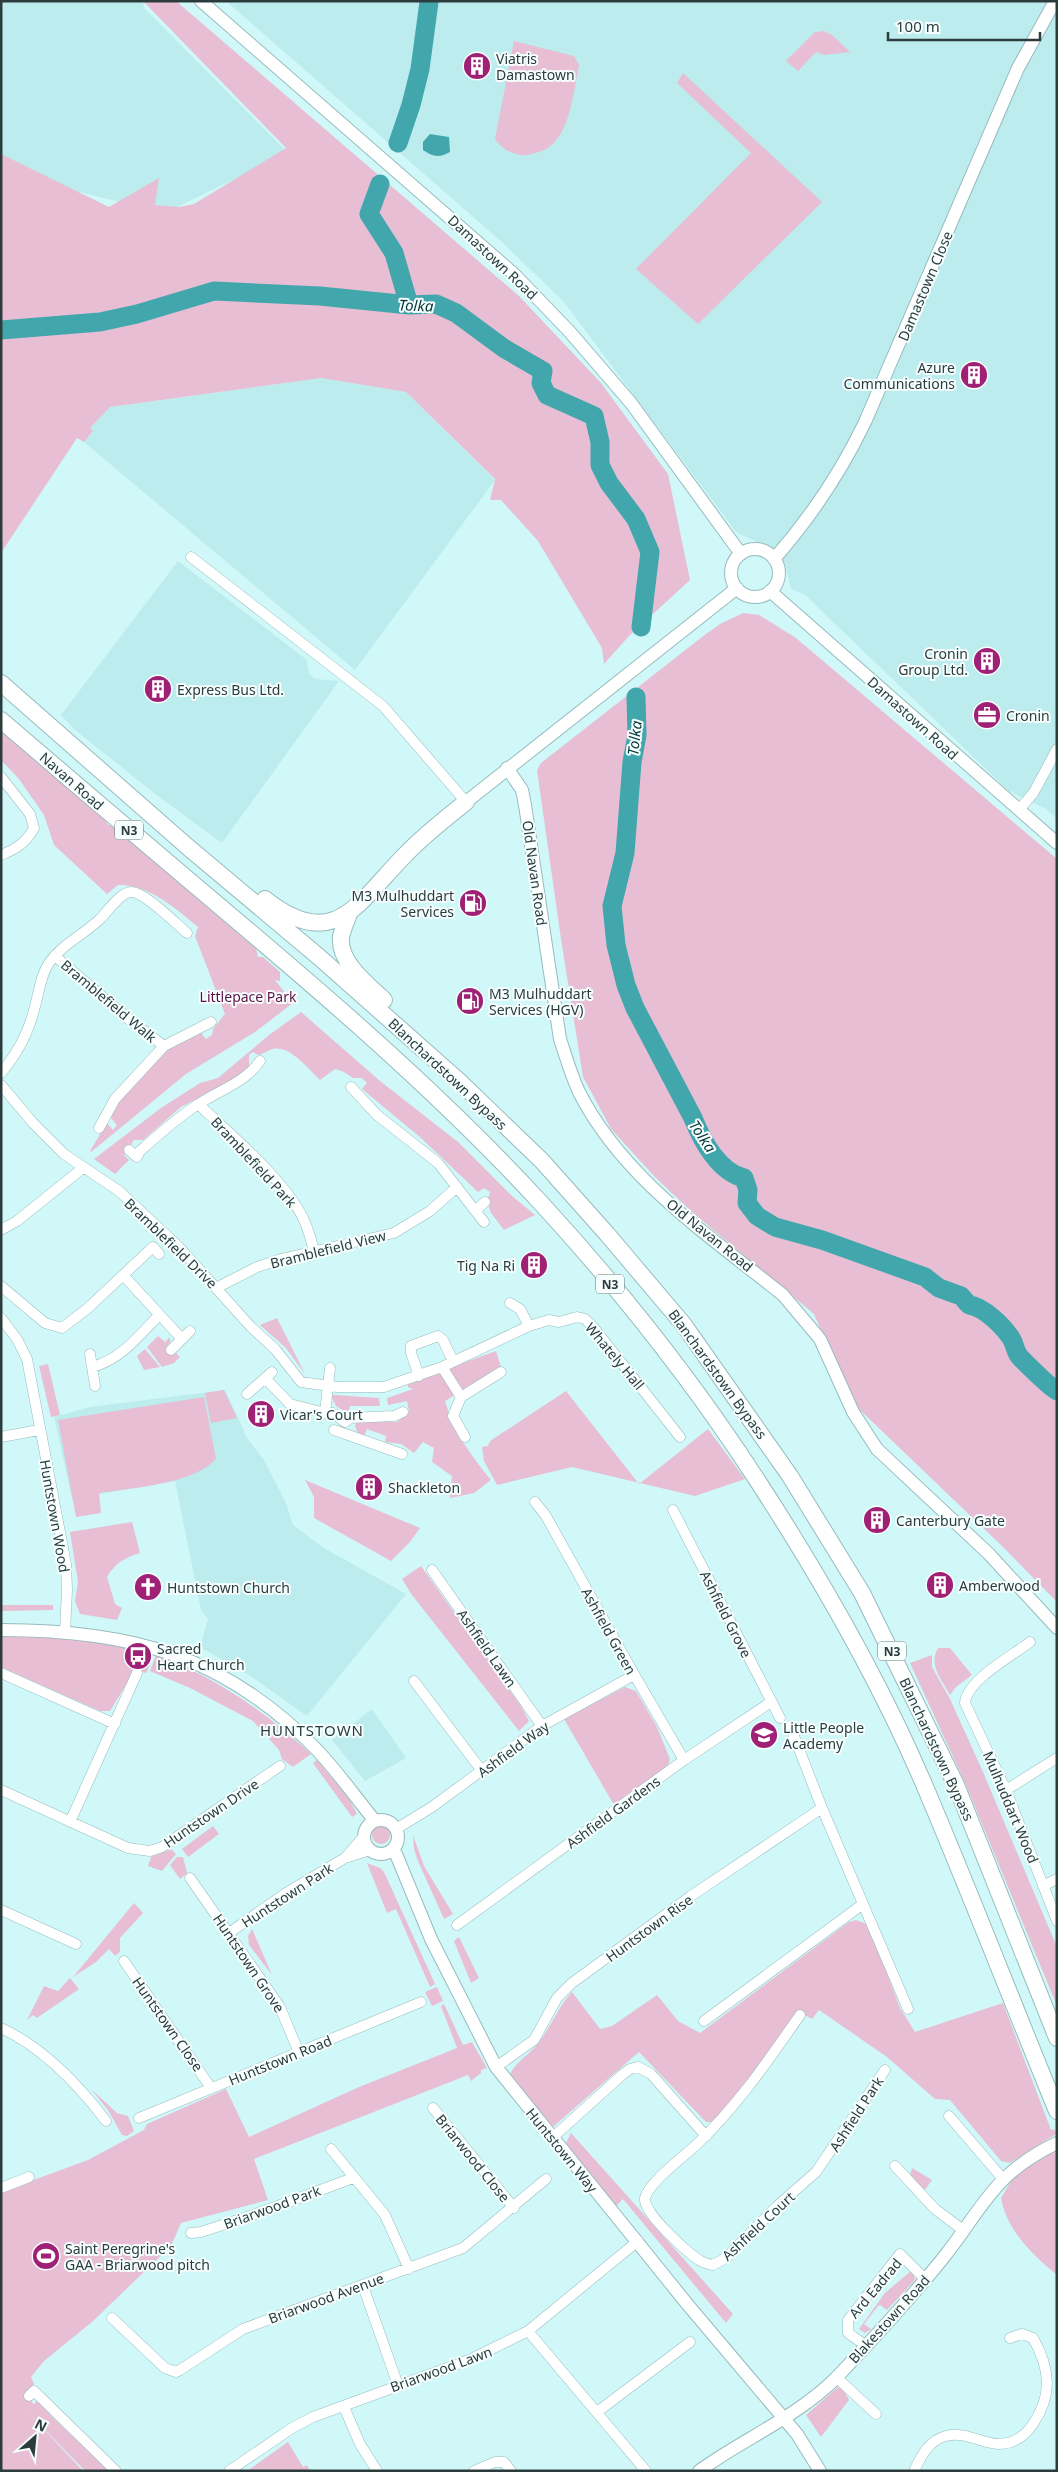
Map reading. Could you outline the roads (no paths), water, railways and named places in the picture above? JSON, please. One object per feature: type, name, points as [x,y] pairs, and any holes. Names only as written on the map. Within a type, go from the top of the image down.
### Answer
[{"type":"highway","name":"Navan Road","points":[[1,683],[190,848]]},
{"type":"highway","name":"Navan Road","points":[[1,720],[257,938]]},
{"type":"highway","points":[[466,802],[406,853],[349,914],[341,937],[342,950],[350,965],[365,982],[465,1076],[548,1159],[617,1236],[662,1299]]},
{"type":"highway","points":[[190,848],[233,873],[278,909],[294,917],[313,924],[322,924],[349,914]]},
{"type":"highway","name":"Blanchardstown Bypass","points":[[190,848],[319,957],[467,1089],[542,1161],[662,1299],[727,1384],[780,1461],[862,1593],[956,1785],[1057,2038]]},
{"type":"highway","name":"Blanchardstown Bypass","points":[[257,938],[406,1068],[540,1202],[642,1322],[715,1419],[758,1482],[847,1630],[893,1718],[925,1787],[1057,2111]]},
{"type":"street","name":"Damastown Road","points":[[201,1],[514,274],[569,330],[625,396],[742,554]]},
{"type":"street","name":"Damastown Close","points":[[774,559],[794,536],[824,494],[862,430],[1018,68],[1055,1]]},
{"type":"street","points":[[755,549],[764,551],[774,559],[779,574],[776,584],[770,591],[756,597],[743,594],[737,588],[732,579],[732,570],[734,562],[742,554],[755,549]]},
{"type":"street","points":[[192,557],[383,706],[466,802],[737,588]]},
{"type":"street","name":"Damastown Road","points":[[770,591],[974,773],[1057,843]]},
{"type":"street","points":[[1020,810],[1034,792],[1057,749]]},
{"type":"street","name":"Old Navan Road","points":[[507,768],[522,790],[525,805],[560,1038],[571,1074],[594,1119],[611,1143],[673,1206],[783,1295],[799,1311],[820,1339],[853,1412],[877,1449],[989,1554],[1057,1628]]},
{"type":"street","points":[[1,777],[30,814],[34,828],[28,840],[1,856]]},
{"type":"street","points":[[1,1073],[21,1045],[33,1015],[43,975],[55,956],[96,923],[125,893],[132,892],[142,896],[186,933]]},
{"type":"street","name":"Bramblefield Walk","points":[[55,956],[127,1018],[164,1046]]},
{"type":"street","name":"Bramblefield Walk","points":[[99,1128],[122,1091],[164,1046],[211,1022]]},
{"type":"street","name":"Bramblefield Park","points":[[130,1150],[137,1156],[156,1137],[198,1104],[244,1078],[253,1071],[260,1061]]},
{"type":"street","name":"Bramblefield Drive","points":[[1,1085],[49,1140],[83,1168],[97,1175],[126,1198],[164,1232],[218,1287],[251,1327],[275,1349],[297,1380],[328,1386],[384,1387],[442,1367],[529,1326]]},
{"type":"street","points":[[351,1087],[377,1114],[438,1163],[484,1222]]},
{"type":"street","name":"Bramblefield Park","points":[[198,1104],[261,1166],[293,1202],[308,1229],[314,1251]]},
{"type":"street","points":[[104,1118],[112,1125]]},
{"type":"street","points":[[1,1230],[23,1216],[83,1168]]},
{"type":"street","name":"Bramblefield View","points":[[218,1287],[272,1262],[394,1233],[430,1211],[457,1187]]},
{"type":"street","points":[[476,1210],[485,1202]]},
{"type":"street","points":[[1,1286],[45,1322],[62,1328],[81,1314],[153,1247],[159,1254]]},
{"type":"street","points":[[123,1275],[182,1339]]},
{"type":"street","points":[[510,1304],[520,1309],[529,1326]]},
{"type":"street","points":[[92,1367],[104,1364],[118,1356],[159,1315]]},
{"type":"street","name":"Whately Hall","points":[[529,1326],[549,1320],[559,1322],[577,1317],[585,1319],[680,1437]]},
{"type":"street","name":"Huntstown Wood","points":[[1,1318],[18,1339],[27,1359],[66,1564],[65,1632]]},
{"type":"street","points":[[171,1350],[190,1331]]},
{"type":"street","points":[[420,1376],[411,1353],[411,1346],[438,1336],[443,1340],[453,1361]]},
{"type":"street","points":[[90,1354],[95,1386]]},
{"type":"street","points":[[442,1367],[462,1397]]},
{"type":"street","points":[[325,1413],[330,1368]]},
{"type":"street","points":[[465,1437],[453,1416],[462,1397],[501,1372]]},
{"type":"street","points":[[247,1394],[268,1375],[290,1404],[325,1413],[333,1413],[346,1422],[348,1435]]},
{"type":"street","points":[[346,1422],[350,1418],[394,1416],[402,1412]]},
{"type":"street","points":[[1,1437],[40,1430]]},
{"type":"street","points":[[334,1430],[402,1454]]},
{"type":"street","name":"Ashfield Green","points":[[535,1502],[546,1516],[634,1675],[684,1760]]},
{"type":"street","name":"Ashfield Grove","points":[[673,1510],[780,1718]]},
{"type":"street","name":"Ashfield Lawn","points":[[432,1570],[542,1726]]},
{"type":"street","points":[[1,1630],[65,1632],[115,1638],[170,1652],[190,1660],[232,1683],[278,1715],[318,1752],[375,1821]]},
{"type":"street","name":"Mulhuddart Wood","points":[[1030,1642],[973,1684],[966,1694],[965,1703],[1006,1790],[1057,1922]]},
{"type":"street","points":[[1,1673],[115,1724]]},
{"type":"street","points":[[70,1822],[137,1673]]},
{"type":"street","name":"Ashfield Way","points":[[396,1829],[424,1812],[542,1726],[634,1675]]},
{"type":"street","points":[[414,1681],[482,1771]]},
{"type":"street","name":"Ashfield Gardens","points":[[457,1925],[684,1760],[771,1702]]},
{"type":"street","points":[[790,1726],[822,1808],[908,2009]]},
{"type":"street","points":[[1006,1790],[1057,1758]]},
{"type":"street","name":"Huntstown Drive","points":[[1,1790],[128,1848],[150,1851],[173,1841],[280,1766]]},
{"type":"street","name":"Huntstown Rise","points":[[496,2067],[534,2040],[557,1998],[572,1983],[699,1891],[822,1808]]},
{"type":"street","points":[[385,1820],[396,1829],[397,1843],[392,1850],[381,1854],[370,1850],[364,1836],[367,1827],[375,1821],[385,1820]]},
{"type":"street","name":"Huntstown Park","points":[[344,1858],[364,1836]]},
{"type":"street","name":"Huntstown Park","points":[[229,1933],[286,1892],[344,1858],[370,1850]]},
{"type":"street","name":"Huntstown Way","points":[[392,1850],[396,1854],[431,1939],[496,2067],[688,2305],[797,2434],[820,2471]]},
{"type":"street","name":"Huntstown Grove","points":[[190,1878],[280,2007],[299,2053]]},
{"type":"street","points":[[1043,1886],[1057,1879]]},
{"type":"street","points":[[704,2021],[726,2011],[863,1904]]},
{"type":"street","points":[[1,1910],[76,1944]]},
{"type":"street","name":"Huntstown Close","points":[[124,1961],[211,2088]]},
{"type":"street","name":"Huntstown Road","points":[[139,2118],[421,2002]]},
{"type":"street","name":"Ashfield Court","points":[[800,2015],[755,2079],[706,2136],[653,2185],[645,2202],[650,2212],[678,2242],[700,2262],[713,2266],[726,2258],[775,2208],[805,2183],[827,2158]]},
{"type":"street","points":[[1,2028],[35,2048],[68,2077],[86,2094],[106,2122]]},
{"type":"street","points":[[552,2138],[620,2077],[630,2069],[638,2067],[651,2074],[706,2136]]},
{"type":"street","name":"Ashfield Park","points":[[827,2158],[885,2070]]},
{"type":"street","name":"Briarwood Close","points":[[432,2108],[514,2208]]},
{"type":"street","points":[[948,2116],[1003,2178]]},
{"type":"street","name":"Blakestown Road","points":[[699,2471],[724,2453],[784,2418],[818,2394],[866,2345],[925,2279],[986,2197],[1003,2178],[1020,2164],[1057,2143]]},
{"type":"street","points":[[331,2149],[385,2215],[409,2269]]},
{"type":"street","points":[[902,2168],[935,2209],[963,2230]]},
{"type":"street","points":[[1,2188],[29,2178]]},
{"type":"street","name":"Briarwood Park","points":[[191,2233],[201,2232],[353,2178]]},
{"type":"street","name":"Briarwood Avenue","points":[[112,2318],[165,2368],[176,2372],[243,2329],[409,2269],[468,2245],[546,2179]]},
{"type":"street","name":"Briarwood Lawn","points":[[229,2471],[292,2428],[313,2417],[469,2360],[528,2331],[638,2241]]},
{"type":"street","name":"Ard Eadrad","points":[[866,2345],[848,2333],[848,2320],[900,2254],[925,2279]]},
{"type":"street","points":[[363,2286],[398,2385]]},
{"type":"street","points":[[528,2331],[646,2471]]},
{"type":"street","points":[[914,2471],[928,2447],[940,2438],[961,2435],[998,2444],[1021,2438],[1030,2428],[1046,2401],[1048,2385],[1045,2368],[1033,2338],[1022,2334],[1010,2338]]},
{"type":"street","points":[[597,2412],[690,2342]]},
{"type":"street","points":[[836,2377],[876,2414]]},
{"type":"street","points":[[30,2396],[34,2391],[116,2471]]},
{"type":"street","points":[[344,2407],[360,2444],[377,2471]]},
{"type":"street","points":[[474,2471],[495,2462],[504,2462],[511,2471]]},
{"type":"water","points":[[430,134],[449,137],[450,152],[436,156],[423,150],[423,142]]},
{"type":"waterway","points":[[398,143],[411,105],[420,69],[429,2]]},
{"type":"waterway","points":[[380,184],[369,214],[394,253],[409,305]]},
{"type":"waterway","name":"Tolka","points":[[336,290],[336,298]]},
{"type":"waterway","name":"Tolka","points":[[1,330],[100,322],[137,314],[214,291],[320,296],[409,305],[436,304],[456,313],[505,349],[543,371],[541,383],[547,395],[594,416],[600,442],[600,465],[609,483],[636,519],[650,552],[641,627]]},
{"type":"waterway","name":"Tolka","points":[[636,697],[637,735],[632,762],[625,853],[612,906],[616,945],[626,985],[635,1008],[706,1146],[727,1169],[735,1175],[744,1178],[748,1190],[747,1203],[757,1216],[775,1227],[822,1240],[925,1277],[939,1288],[961,1296],[969,1305],[981,1309],[998,1323],[1011,1338],[1019,1356],[1057,1391]]},
{"type":"place","name":"Viatris Damastown","points":[[477,66]]},
{"type":"place","name":"Azure Communications","points":[[974,375]]},
{"type":"place","name":"Cronin Group Ltd.","points":[[987,661]]},
{"type":"place","name":"Express Bus Ltd.","points":[[158,689]]},
{"type":"place","name":"Cronin","points":[[987,715]]},
{"type":"place","name":"M3 Mulhuddart Services","points":[[473,903]]},
{"type":"place","name":"M3 Mulhuddart Services (HGV)","points":[[470,1001]]},
{"type":"place","name":"Tig Na Ri","points":[[534,1265]]},
{"type":"place","name":"Vicar's Court","points":[[261,1414]]},
{"type":"place","name":"Shackleton","points":[[369,1487]]},
{"type":"place","name":"Canterbury Gate","points":[[877,1520]]},
{"type":"place","name":"Amberwood","points":[[940,1585]]},
{"type":"place","name":"Huntstown Church","points":[[148,1587]]},
{"type":"place","name":"Sacred Heart Church","points":[[138,1656]]},
{"type":"place","name":"Little People Academy","points":[[764,1735]]},
{"type":"place","name":"Saint Peregrine's GAA - Briarwood pitch","points":[[46,2256]]},
{"type":"district","name":"HUNTSTOWN","points":[[312,1730]]},
{"type":"park label","name":"Littlepace Park","points":[[248,996]]}]
